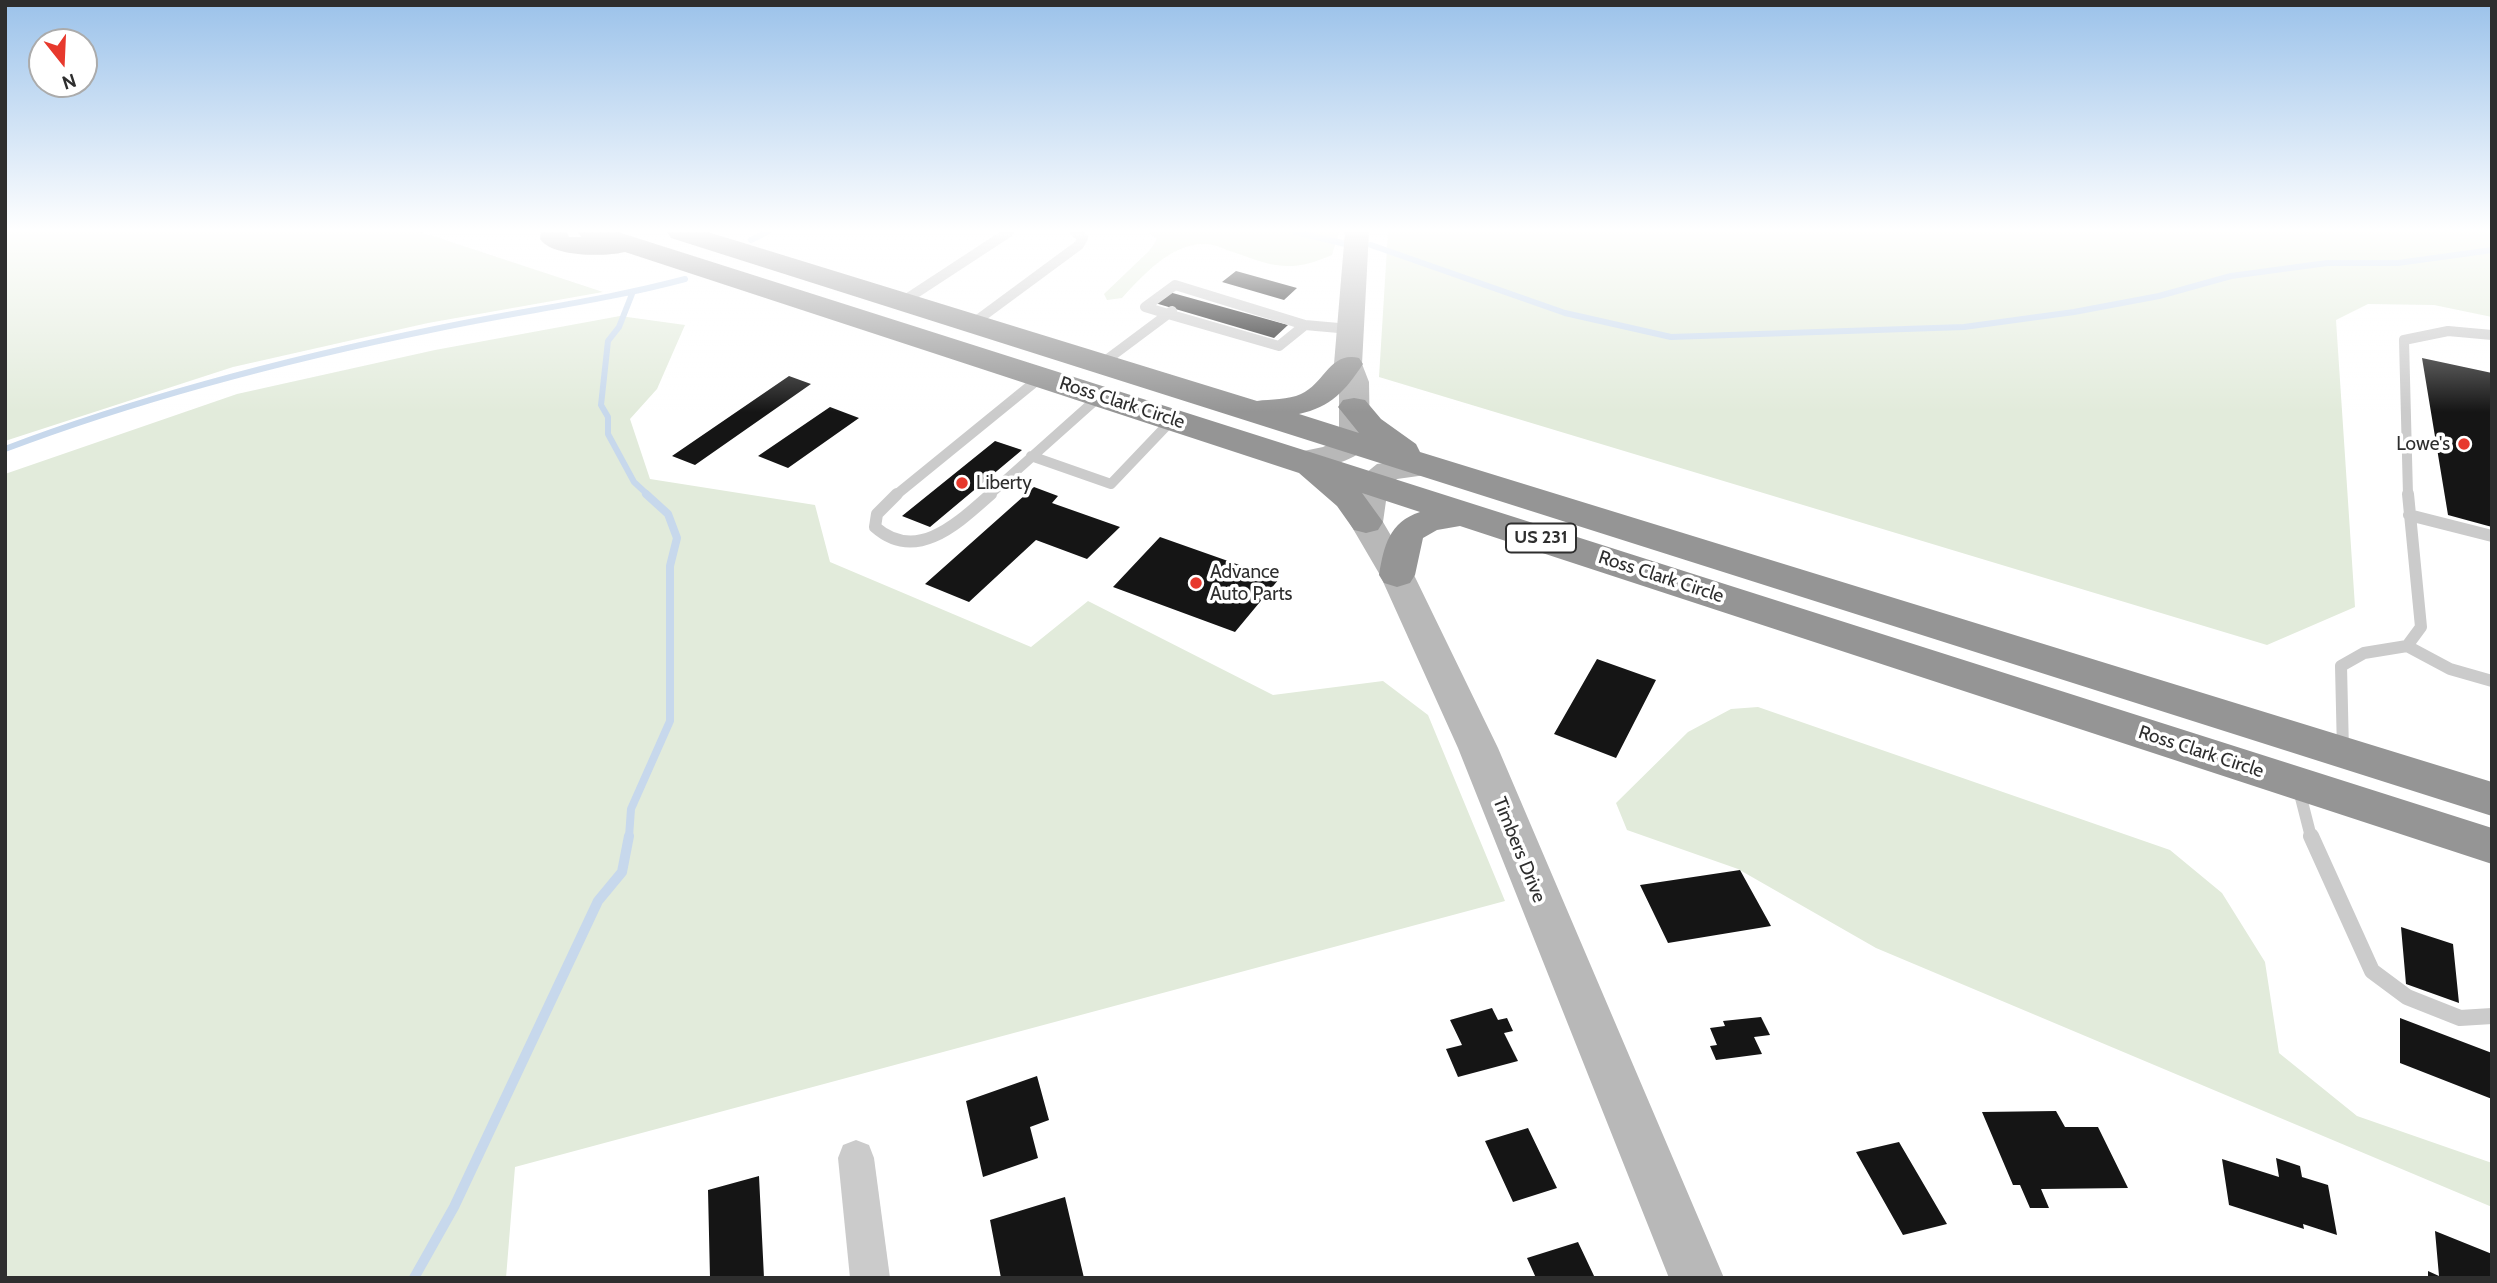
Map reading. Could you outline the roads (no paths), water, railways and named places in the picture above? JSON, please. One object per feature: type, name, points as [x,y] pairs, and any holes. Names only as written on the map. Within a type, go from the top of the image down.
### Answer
[{"type":"highway","name":"Ross Clark Circle","points":[[776,292],[1041,377],[1101,380],[1251,411],[1990,642],[2095,648],[2125,661],[2137,671],[2142,689]]},
{"type":"highway","name":"Ross Clark Circle","points":[[870,292],[972,324],[1101,380],[1172,420],[2492,846]]},
{"type":"highway","points":[[1251,411],[1293,406],[1322,397],[1332,388],[1348,364]]},
{"type":"highway","points":[[1354,407],[1386,440],[1429,466]]},
{"type":"highway","points":[[1300,461],[1349,499],[1366,522]]},
{"type":"highway","points":[[1397,575],[1406,537],[1418,526],[1438,518],[1467,514]]},
{"type":"highway","points":[[2078,712],[2106,710],[2129,703],[2142,689],[2492,799]]},
{"type":"highway","points":[[2343,752],[2348,799]]},
{"type":"street","points":[[1300,461],[1333,454],[1354,443],[1354,382],[1348,364],[1353,292]]},
{"type":"street","points":[[1366,522],[1372,484],[1388,471],[1429,466]]},
{"type":"street","name":"Timbers Drive","points":[[1366,522],[1397,575],[1478,748],[1698,1278]]},
{"type":"street","points":[[856,1158],[870,1278]]},
{"type":"lane","points":[[902,302],[917,292]]},
{"type":"lane","points":[[972,324],[1016,292]]},
{"type":"lane","points":[[1166,292],[1145,307],[1172,311],[1279,346],[1305,325]]},
{"type":"lane","points":[[1188,298],[1197,292],[1212,300],[1274,319],[1305,325],[1350,328]]},
{"type":"lane","points":[[1041,377],[904,487],[877,514],[875,527],[880,533],[922,543],[934,540],[950,530],[1031,456],[1101,380],[1172,311]]},
{"type":"lane","points":[[2407,646],[2421,627],[2409,515],[2404,340],[2419,334],[2451,331],[2492,335]]},
{"type":"lane","points":[[1031,456],[1111,484],[1172,420]]},
{"type":"lane","points":[[2409,515],[2492,536]]},
{"type":"lane","points":[[2343,752],[2342,666],[2362,653],[2407,646],[2450,669],[2492,681]]},
{"type":"lane","points":[[2297,782],[2313,845],[2330,883],[2348,913],[2372,971],[2407,998],[2460,1018],[2492,1016]]},
{"type":"waterway","points":[[5,449],[111,412],[271,366],[435,329],[632,292]]},
{"type":"waterway","points":[[1505,292],[1565,313],[1671,337],[1964,327],[2074,312],[2174,292]]},
{"type":"waterway","points":[[632,294],[619,327],[608,341],[601,405],[608,417],[608,434],[634,482],[648,495]]},
{"type":"waterway","points":[[629,837],[631,809],[670,721],[670,566],[677,538],[668,514],[646,494]]},
{"type":"waterway","points":[[414,1278],[454,1207],[598,901],[622,872],[629,836]]},
{"type":"place","name":"Lowe's","points":[[2464,444]]},
{"type":"place","name":"Liberty","points":[[962,483]]},
{"type":"place","name":"Advance Auto Parts","points":[[1196,583]]}]
